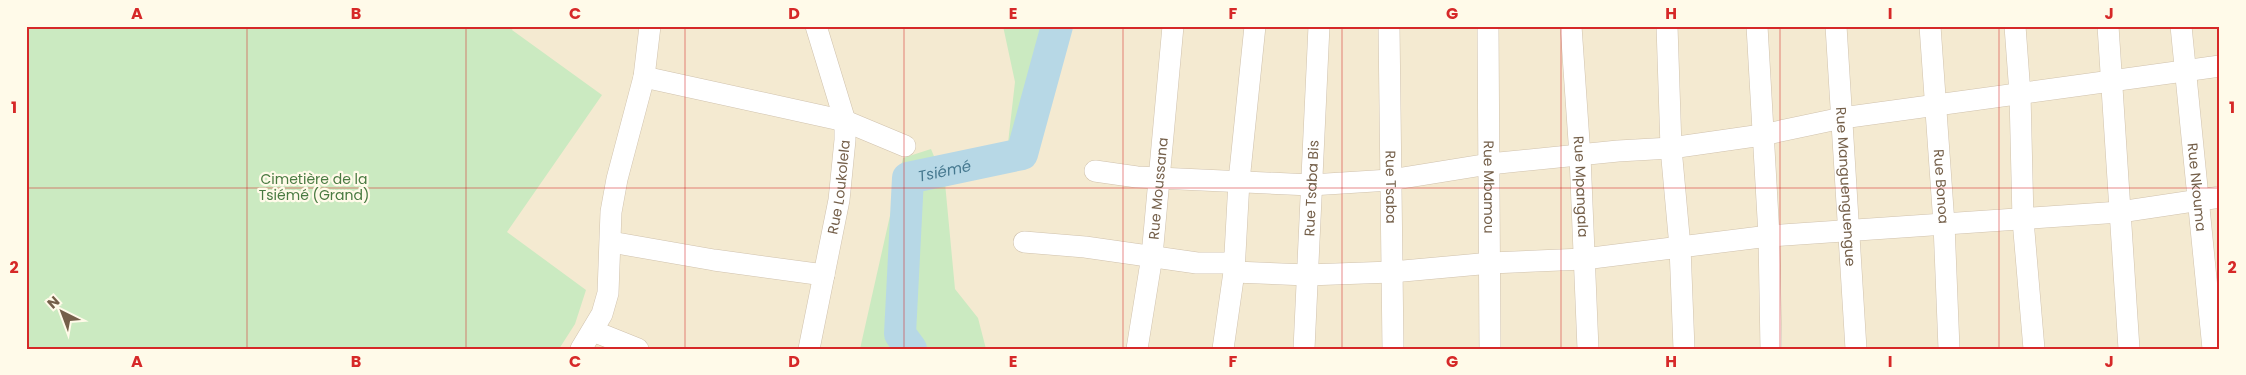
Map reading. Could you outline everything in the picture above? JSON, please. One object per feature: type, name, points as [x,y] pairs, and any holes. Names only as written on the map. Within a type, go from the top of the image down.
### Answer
[{"type":"street","points":[[581,349],[602,314],[608,293],[611,212],[617,179],[644,77],[650,26]]},
{"type":"street","name":"Rue Loukolela","points":[[809,349],[839,200],[845,121],[816,26]]},
{"type":"street","name":"Rue Moussana","points":[[1137,349],[1152,256],[1173,26]]},
{"type":"street","points":[[1223,349],[1234,268],[1239,181],[1255,26]]},
{"type":"street","name":"Rue Tsaba Bis","points":[[1304,349],[1320,26]]},
{"type":"street","name":"Rue Tsaba","points":[[1389,26],[1393,349]]},
{"type":"street","name":"Rue Mbamou","points":[[1488,26],[1490,349]]},
{"type":"street","name":"Rue Mpangala","points":[[1571,26],[1580,156],[1588,349]]},
{"type":"street","points":[[1667,26],[1671,148],[1680,247],[1684,349]]},
{"type":"street","points":[[1757,26],[1769,236],[1771,349]]},
{"type":"street","name":"Rue Manguenguengue","points":[[1836,26],[1856,349]]},
{"type":"street","name":"Rue Bonoa","points":[[1930,26],[1944,224],[1949,349]]},
{"type":"street","points":[[2015,26],[2020,94],[2023,220],[2034,349]]},
{"type":"street","points":[[2108,26],[2130,349]]},
{"type":"street","name":"Rue Nkouma","points":[[2181,26],[2184,70],[2210,199],[2213,349]]},
{"type":"street","points":[[1095,171],[1137,177],[1311,185],[1390,180],[1489,164],[1671,148],[1762,135],[1842,118],[2220,66]]},
{"type":"street","points":[[644,77],[845,121],[905,146]]},
{"type":"street","points":[[1024,242],[1152,256],[1234,268],[1307,275],[1392,272],[1490,263],[1584,259],[1769,236],[2120,212],[2210,199]]},
{"type":"street","points":[[611,242],[714,260],[824,275]]},
{"type":"street","points":[[593,331],[638,349]]},
{"type":"shaded area","points":[[26,26],[2220,26],[2220,349],[26,349]]},
{"type":"green space","name":"Cimetière de la Tsiémé (Grand)","points":[[26,26],[514,26],[512,30],[602,95],[507,232],[586,290],[575,324],[559,349],[26,349]]},
{"type":"green space","points":[[1003,26],[1057,26],[1039,133],[1008,143],[1015,82]]},
{"type":"green space","points":[[931,149],[945,183],[955,289],[978,318],[986,349],[860,349],[903,158]]},
{"type":"waterway","name":"Tsiémé","points":[[911,349],[900,334],[908,178],[1022,154],[1057,26]]}]
